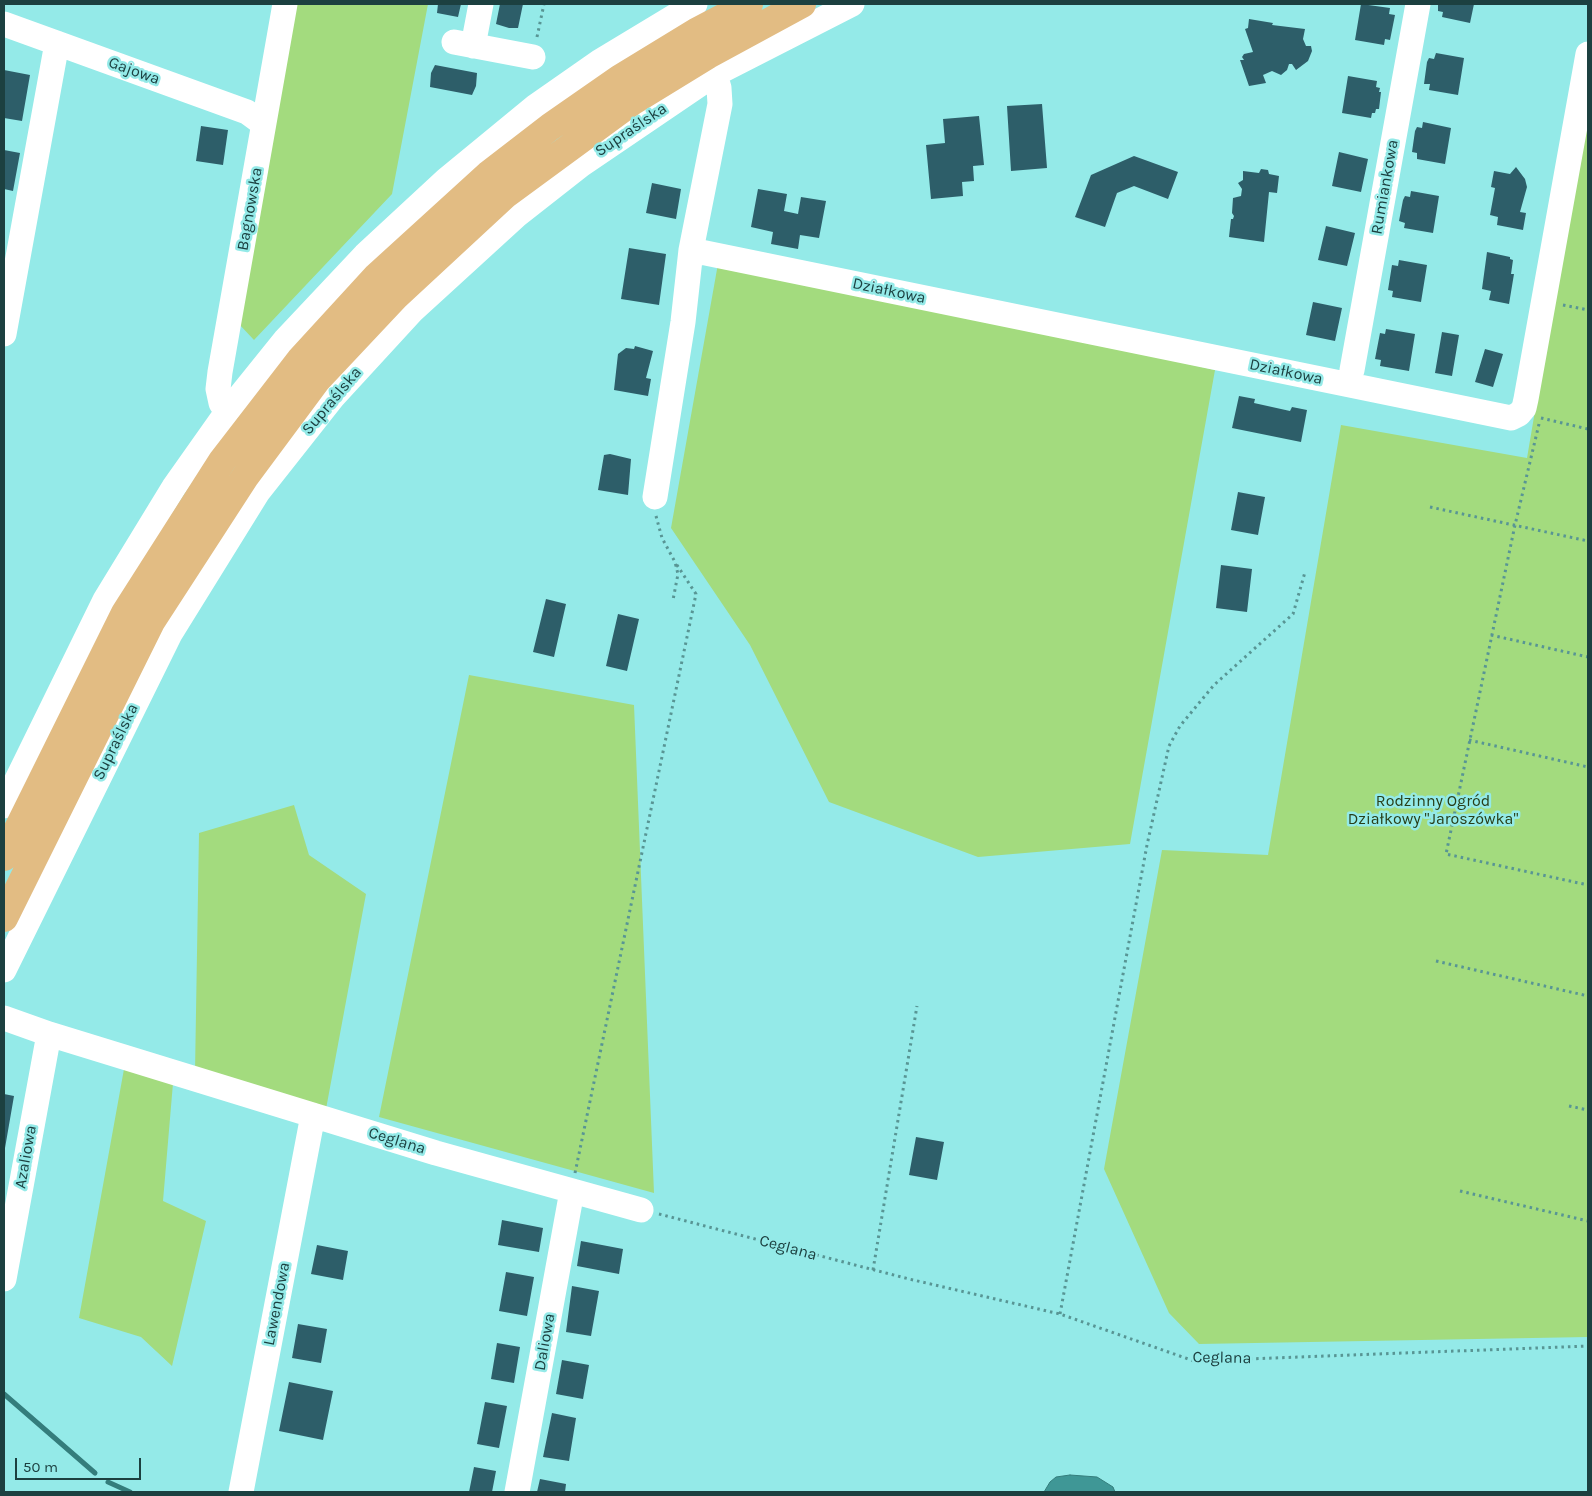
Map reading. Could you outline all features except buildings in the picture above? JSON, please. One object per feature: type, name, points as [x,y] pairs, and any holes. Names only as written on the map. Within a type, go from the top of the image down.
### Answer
[{"type":"main road","points":[[4,857],[125,613],[222,461],[300,360],[377,276],[489,174],[550,127],[620,79],[696,32],[748,4]]},
{"type":"main road","points":[[4,918],[152,622],[245,477],[317,380],[396,296],[505,195],[634,101],[708,55],[802,4]]},
{"type":"street","name":"Bagnowska","points":[[227,412],[219,396],[220,372],[262,140],[262,123],[285,4]]},
{"type":"street","points":[[481,4],[463,44],[533,57]]},
{"type":"street","points":[[4,806],[106,600],[174,487],[227,412],[284,340],[365,255],[446,180],[536,106],[607,57],[695,4]]},
{"type":"street","name":"Supraślska","points":[[4,970],[170,634],[258,492],[333,397],[412,311],[516,216],[581,164],[715,74],[852,4]]},
{"type":"street","name":"Rumiankowa","points":[[1352,370],[1418,4]]},
{"type":"street","name":"Gajowa","points":[[4,24],[247,112],[262,123]]},
{"type":"street","points":[[4,334],[57,43]]},
{"type":"street","name":"Działkowa","points":[[691,250],[1511,418],[1519,414],[1524,408],[1526,399],[1588,54]]},
{"type":"street","points":[[655,497],[683,322],[691,250],[720,104],[719,88],[715,74]]},
{"type":"street","name":"Ceglana","points":[[4,1018],[48,1034],[313,1115],[641,1210]]},
{"type":"street","name":"Azaliowa","points":[[4,1279],[48,1034]]},
{"type":"street","name":"Lawendowa","points":[[242,1492],[313,1115]]},
{"type":"street","name":"Daliowa","points":[[517,1492],[572,1191]]},
{"type":"path","points":[[1560,304],[1588,310]]},
{"type":"path","points":[[1540,418],[1491,636],[1446,854],[1588,885]]},
{"type":"path","points":[[572,1191],[696,594],[662,538],[656,518],[655,497]]},
{"type":"path","points":[[1430,507],[1588,541]]},
{"type":"path","points":[[672,600],[678,574],[675,562]]},
{"type":"path","points":[[1060,1314],[1145,854],[1169,746],[1180,726],[1214,686],[1293,614],[1306,572]]},
{"type":"path","points":[[1491,636],[1588,657]]},
{"type":"path","points":[[1469,740],[1588,767]]},
{"type":"path","points":[[1436,961],[1588,996]]},
{"type":"path","points":[[873,1270],[917,1006]]},
{"type":"path","points":[[1569,1106],[1588,1110]]},
{"type":"path","points":[[1460,1191],[1588,1221]]},
{"type":"path","name":"Ceglana","points":[[641,1210],[873,1270],[1060,1314],[1194,1361],[1588,1346]]},
{"type":"green space","points":[[290,4],[428,4],[392,194],[254,340],[238,323]]},
{"type":"green space","name":"Rodzinny Ogród Działkowy \"Jaroszówka\"","points":[[1588,99],[1588,1337],[1199,1344],[1169,1313],[1104,1169],[1162,850],[1268,855],[1341,425],[1527,458]]},
{"type":"green space","points":[[719,258],[1215,370],[1130,844],[978,857],[829,802],[750,645],[671,528]]},
{"type":"green space","points":[[469,675],[634,705],[654,1193],[379,1117]]},
{"type":"green space","points":[[294,805],[309,855],[366,894],[326,1109],[195,1072],[199,833]]},
{"type":"green space","points":[[124,1069],[173,1083],[163,1201],[206,1221],[172,1366],[141,1337],[79,1318]]},
{"type":"water","points":[[1070,1475],[1097,1477],[1113,1487],[1115,1492],[1044,1492],[1050,1482],[1056,1477]]},
{"type":"waterway","points":[[4,1394],[95,1473]]},
{"type":"waterway","points":[[108,1482],[130,1492]]}]
